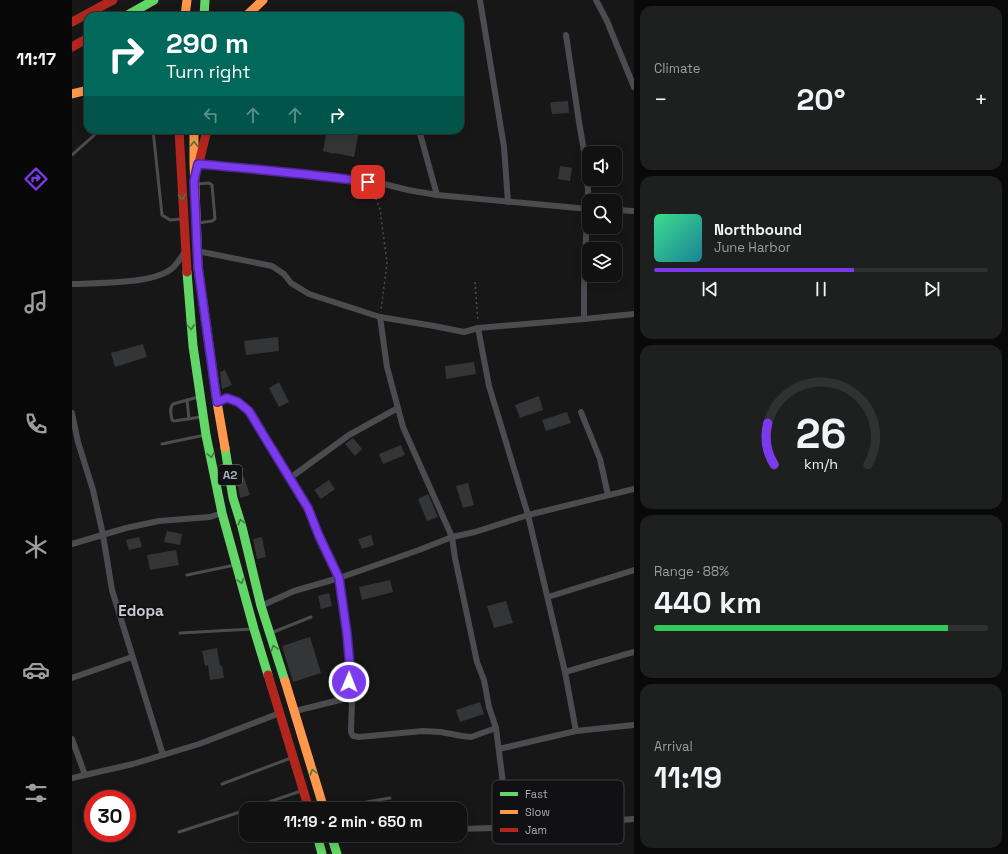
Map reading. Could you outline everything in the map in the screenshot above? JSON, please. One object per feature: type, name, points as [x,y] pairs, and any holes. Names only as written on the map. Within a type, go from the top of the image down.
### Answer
[{"type":"highway","points":[[91,12],[113,0]]},
{"type":"highway","points":[[133,12],[154,0]]},
{"type":"highway","points":[[186,12],[187,0]]},
{"type":"highway","points":[[204,12],[205,0]]},
{"type":"highway","points":[[250,12],[263,0]]},
{"type":"highway","points":[[260,12],[267,0]]},
{"type":"highway","points":[[72,22],[84,16]]},
{"type":"highway","points":[[72,47],[84,40]]},
{"type":"highway","points":[[72,94],[84,91]]},
{"type":"highway","name":"A2","points":[[179,134],[185,252],[193,346],[206,435],[222,513],[254,628],[307,802]]},
{"type":"highway","points":[[194,134],[196,164],[194,183]]},
{"type":"highway","points":[[196,164],[206,134]]},
{"type":"highway","name":"A2","points":[[194,183],[198,267],[217,402],[234,498],[260,606],[270,633],[323,802]]},
{"type":"highway","points":[[319,842],[322,854]]},
{"type":"highway","points":[[334,842],[338,854]]},
{"type":"street","points":[[480,0],[504,147],[508,202]]},
{"type":"street","points":[[596,0],[607,22],[634,87]]},
{"type":"street","points":[[566,35],[585,157],[588,194]]},
{"type":"street","points":[[420,134],[437,195]]},
{"type":"street","points":[[196,164],[325,175],[380,183],[437,195],[582,208]]},
{"type":"street","points":[[622,210],[634,211]]},
{"type":"street","points":[[584,319],[587,234]]},
{"type":"street","points":[[197,251],[272,266],[284,274],[291,283],[309,294],[380,317],[464,332],[478,328],[634,314]]},
{"type":"street","points":[[72,284],[110,283],[149,278],[163,274],[171,269],[185,252]]},
{"type":"street","points":[[380,317],[387,368],[403,427],[452,537],[477,662],[484,680],[489,707],[496,728],[503,780]]},
{"type":"street","points":[[478,328],[489,386],[528,515],[565,672],[576,731]]},
{"type":"street","points":[[217,402],[227,398],[238,402],[249,411],[308,508],[319,536],[339,578],[350,667],[348,698]]},
{"type":"street","points":[[290,478],[349,435],[398,408]]},
{"type":"street","points":[[581,412],[600,459],[608,495]]},
{"type":"street","points":[[72,413],[78,442],[93,490],[103,535],[112,590],[163,755]]},
{"type":"street","points":[[260,606],[294,591],[339,578],[452,537],[475,532],[528,515],[634,489]]},
{"type":"street","points":[[72,544],[126,528],[158,521],[210,517],[222,513]]},
{"type":"street","points":[[548,598],[634,570]]},
{"type":"street","points":[[565,672],[634,652]]},
{"type":"street","points":[[72,678],[132,657]]},
{"type":"street","points":[[348,698],[352,701],[351,732],[354,736],[359,737],[423,731],[441,732],[471,737],[496,728]]},
{"type":"street","points":[[295,711],[348,698]]},
{"type":"street","points":[[72,778],[133,764],[199,744],[280,713]]},
{"type":"street","points":[[499,749],[576,731],[634,725]]},
{"type":"street","points":[[72,738],[85,774]]},
{"type":"street","points":[[624,820],[634,819]]},
{"type":"street","points":[[467,829],[492,828]]},
{"type":"lane","points":[[72,155],[96,134]]},
{"type":"lane","points":[[153,134],[162,215],[170,220],[183,218]]},
{"type":"lane","points":[[194,183],[210,183],[212,185],[215,219],[212,221],[196,223]]},
{"type":"lane","points":[[200,397],[173,404],[171,406],[172,420],[190,419],[203,416]]},
{"type":"lane","points":[[187,400],[190,419]]},
{"type":"lane","points":[[162,444],[206,435]]},
{"type":"lane","points":[[187,575],[237,564]]},
{"type":"lane","points":[[270,633],[310,617]]},
{"type":"lane","points":[[180,633],[254,628]]},
{"type":"lane","points":[[222,784],[293,757]]},
{"type":"lane","points":[[268,802],[303,790]]},
{"type":"lane","points":[[366,802],[390,798]]},
{"type":"lane","points":[[179,832],[239,812]]},
{"type":"path","points":[[368,182],[376,197],[380,209],[387,263],[380,317]]},
{"type":"path","points":[[475,282],[478,328]]},
{"type":"building","points":[[568,101],[569,113],[552,114],[550,103]]},
{"type":"building","points":[[326,134],[358,134],[354,157],[323,151]]},
{"type":"building","points":[[560,166],[572,168],[570,181],[558,179]]},
{"type":"building","points":[[278,337],[279,351],[246,355],[244,341]]},
{"type":"building","points":[[143,344],[147,357],[115,367],[111,353]]},
{"type":"building","points":[[474,362],[476,374],[446,379],[445,366]]},
{"type":"building","points":[[225,370],[232,385],[222,389],[220,372]]},
{"type":"building","points":[[279,382],[289,402],[279,407],[269,388]]},
{"type":"building","points":[[539,396],[543,410],[520,418],[515,405]]},
{"type":"building","points":[[567,412],[571,423],[546,431],[542,420]]},
{"type":"building","points":[[353,438],[362,449],[355,456],[345,444]]},
{"type":"building","points":[[401,445],[405,455],[383,464],[379,454]]},
{"type":"building","points":[[244,477],[250,495],[240,498],[237,479]]},
{"type":"building","points":[[329,480],[335,489],[321,499],[314,490]]},
{"type":"building","points":[[468,483],[474,505],[463,508],[456,486]]},
{"type":"building","points":[[428,494],[438,517],[427,521],[418,499]]},
{"type":"building","points":[[167,531],[182,534],[180,545],[164,542]]},
{"type":"building","points":[[371,535],[374,545],[362,549],[358,539]]},
{"type":"building","points":[[139,537],[142,547],[129,550],[126,540]]},
{"type":"building","points":[[262,537],[266,557],[257,559],[253,539]]},
{"type":"building","points":[[176,550],[179,565],[150,570],[147,555]]},
{"type":"building","points":[[390,580],[393,592],[362,600],[359,587]]},
{"type":"building","points":[[329,593],[332,606],[321,609],[318,596]]},
{"type":"building","points":[[506,601],[513,623],[494,628],[487,606]]},
{"type":"building","points":[[310,637],[321,673],[293,682],[282,646]]},
{"type":"building","points":[[217,648],[224,678],[210,680],[208,665],[205,666],[202,651]]},
{"type":"building","points":[[480,702],[484,714],[460,722],[456,710]]},
{"type":"traffic: fast","points":[[133,12],[154,0]]},
{"type":"traffic: fast","points":[[204,12],[205,0]]},
{"type":"traffic: fast","points":[[187,272],[193,346],[206,435],[222,513],[268,675]]},
{"type":"traffic: fast","points":[[225,448],[233,498],[242,527],[261,606],[285,681]]},
{"type":"traffic: fast","points":[[319,842],[322,854]]},
{"type":"traffic: fast","points":[[333,842],[337,854]]},
{"type":"traffic: slow","points":[[186,12],[187,0]]},
{"type":"traffic: slow","points":[[250,12],[263,0]]},
{"type":"traffic: slow","points":[[72,94],[84,91]]},
{"type":"traffic: slow","points":[[194,134],[198,267],[225,448]]},
{"type":"traffic: slow","points":[[285,681],[322,802]]},
{"type":"traffic: jam","points":[[91,12],[113,0]]},
{"type":"traffic: jam","points":[[72,22],[84,16]]},
{"type":"traffic: jam","points":[[72,47],[84,40]]},
{"type":"traffic: jam","points":[[179,134],[187,272]]},
{"type":"traffic: jam","points":[[198,167],[206,134]]},
{"type":"traffic: jam","points":[[268,675],[307,802]]},
{"type":"district","name":"Edopa","points":[[141,611]]},
{"type":"route","points":[[349,682],[350,667],[347,634],[339,578],[319,536],[308,508],[249,411],[238,402],[227,398],[217,402],[198,267],[194,181],[198,164],[325,175],[368,182]]}]
